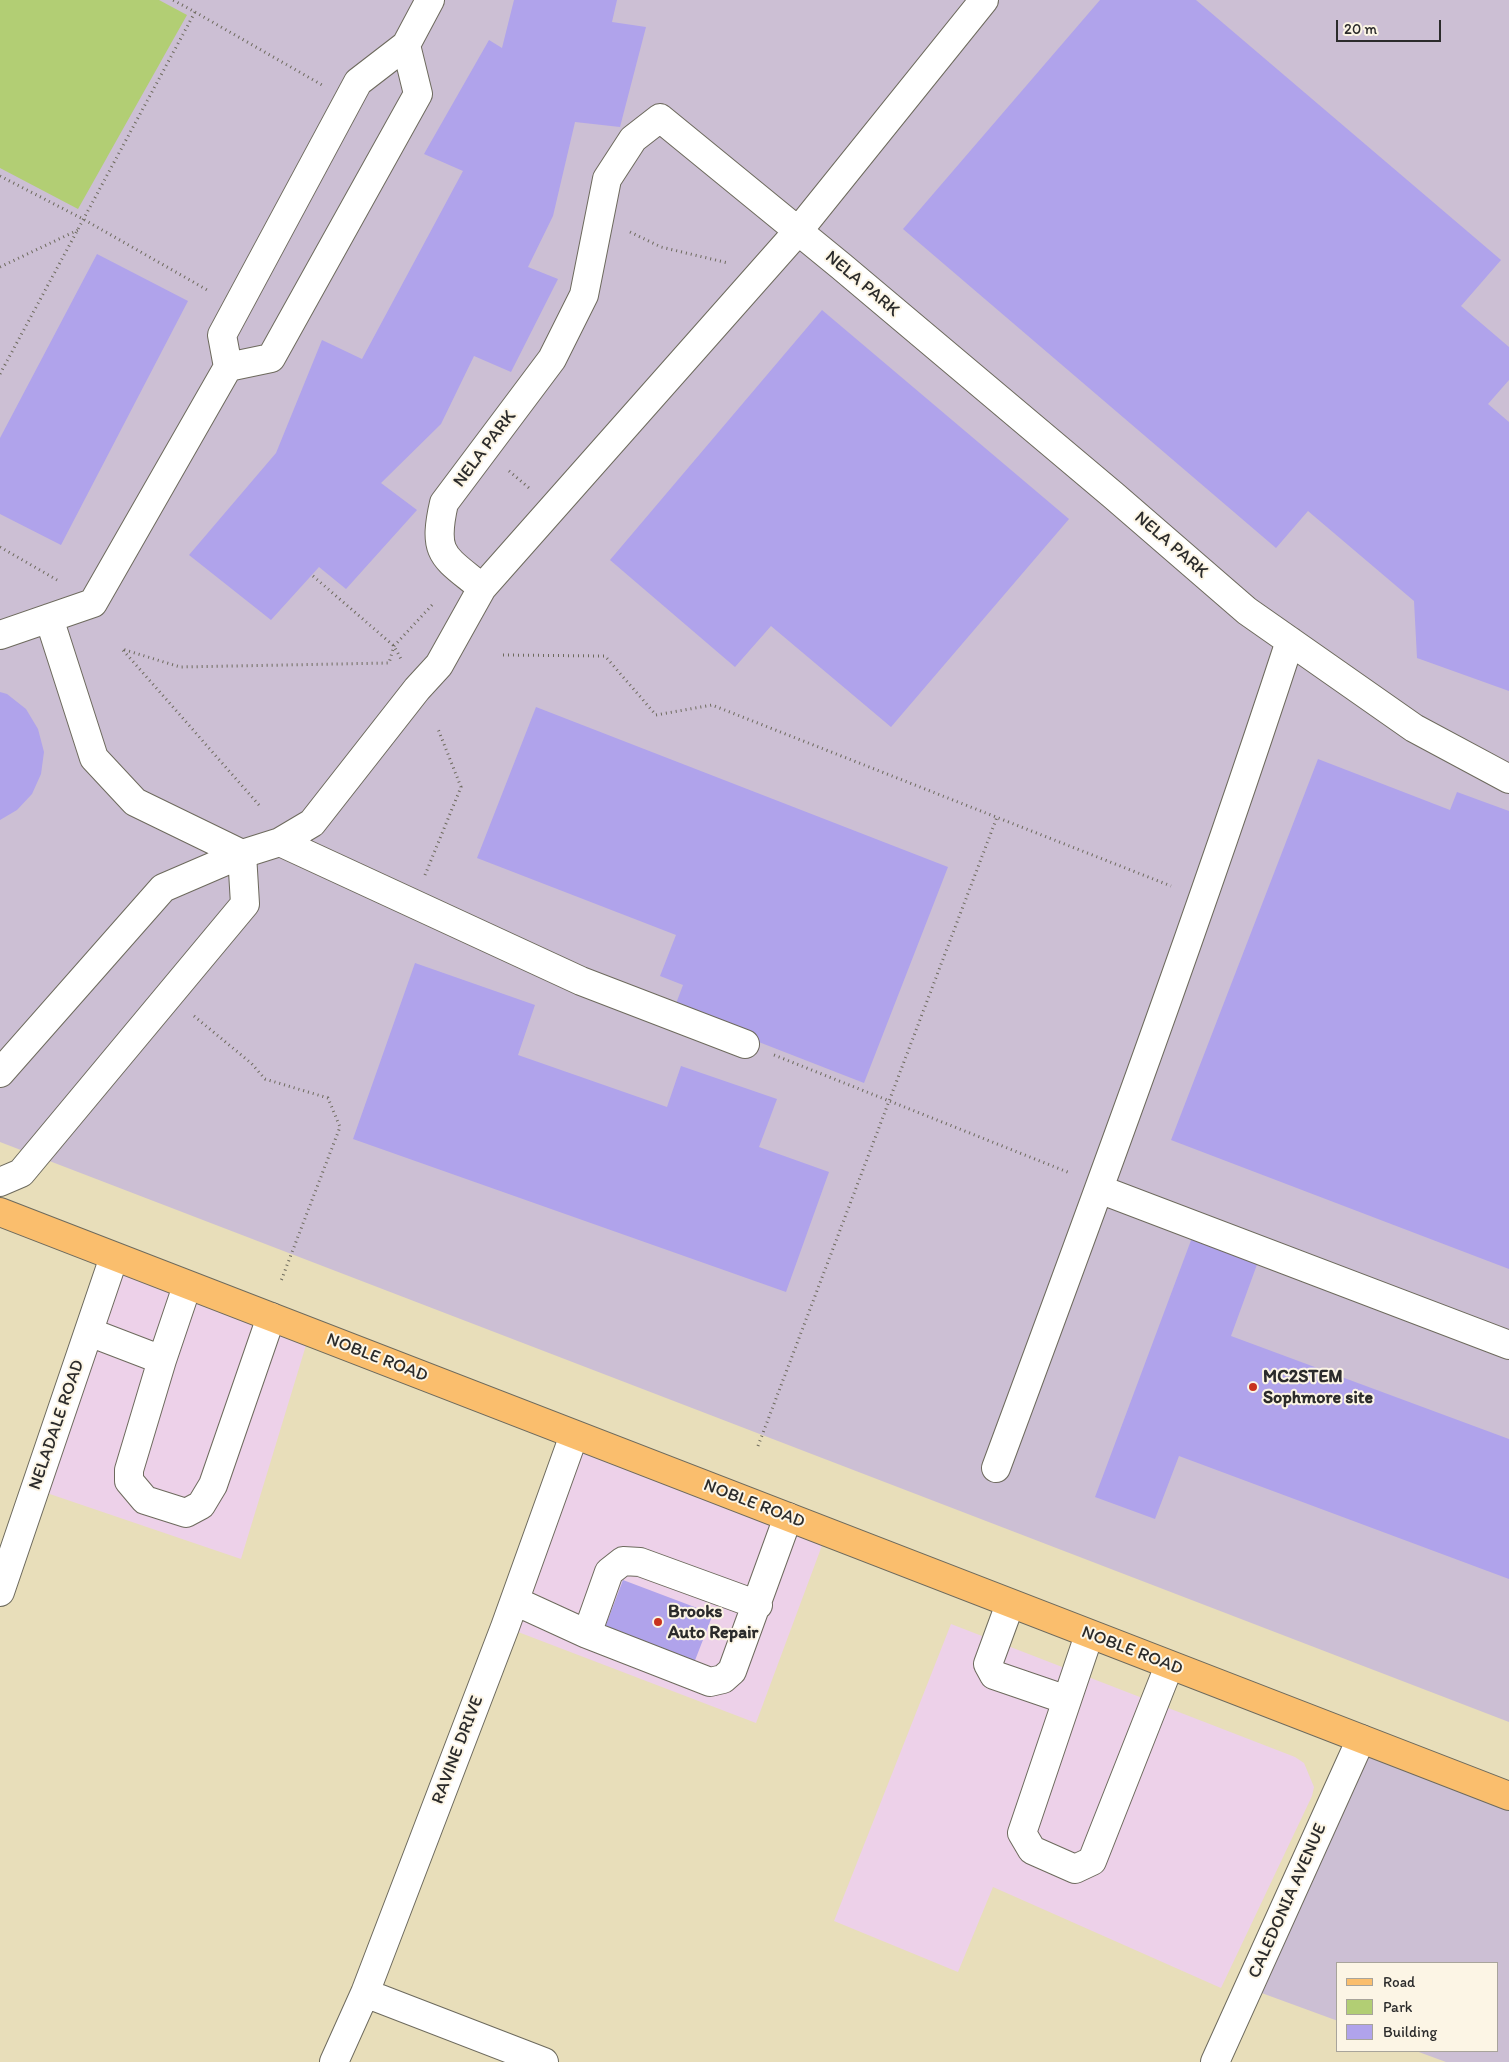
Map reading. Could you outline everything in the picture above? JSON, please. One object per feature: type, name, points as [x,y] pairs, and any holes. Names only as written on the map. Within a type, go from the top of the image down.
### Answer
[{"type":"main road","name":"NOBLE ROAD","points":[[0,1212],[187,1286],[1509,1796]]},
{"type":"street","points":[[0,635],[93,603],[228,367],[222,334],[358,82],[406,45],[430,0]]},
{"type":"street","points":[[0,1074],[163,888],[242,854],[280,842],[312,823],[417,689],[439,665],[482,588],[799,230],[984,0]]},
{"type":"street","points":[[228,367],[271,358],[418,94],[406,45]]},
{"type":"street","name":"NELA PARK","points":[[482,588],[444,556],[438,530],[444,504],[552,359],[584,295],[608,179],[633,139],[660,118],[799,230],[1113,495],[1247,611],[1414,728],[1509,779]]},
{"type":"street","points":[[49,618],[94,758],[135,802],[242,854]]},
{"type":"street","points":[[996,1468],[1099,1189],[1234,810],[1290,641]]},
{"type":"street","points":[[280,842],[581,981],[745,1044]]},
{"type":"street","points":[[0,1182],[21,1174],[245,904],[242,854]]},
{"type":"street","points":[[1099,1189],[1509,1344]]},
{"type":"street","name":"NELADALE ROAD","points":[[0,1592],[114,1257]]},
{"type":"street","points":[[187,1286],[162,1360],[129,1470],[129,1481],[144,1500],[186,1513],[201,1505],[213,1485],[271,1317]]},
{"type":"street","points":[[89,1332],[162,1360]]},
{"type":"street","name":"RAVINE DRIVE","points":[[334,2062],[365,1993],[515,1601],[574,1435]]},
{"type":"street","points":[[515,1601],[588,1634],[710,1682],[723,1679],[732,1671],[758,1605],[788,1517]]},
{"type":"street","points":[[588,1634],[609,1572],[623,1561],[640,1562],[758,1605]]},
{"type":"street","points":[[1010,1604],[988,1664],[994,1675],[1067,1700]]},
{"type":"street","points":[[1089,1634],[1022,1834],[1032,1850],[1075,1869],[1092,1861],[1170,1666]]},
{"type":"street","name":"CALEDONIA AVENUE","points":[[1215,2062],[1361,1739]]},
{"type":"street","points":[[365,1993],[544,2062]]},
{"type":"path","points":[[173,0],[322,85],[318,94]]},
{"type":"path","points":[[0,374],[195,12]]},
{"type":"path","points":[[0,176],[83,219],[216,295]]},
{"type":"path","points":[[622,228],[661,247],[734,265]]},
{"type":"path","points":[[0,267],[78,230]]},
{"type":"path","points":[[506,468],[532,490]]},
{"type":"path","points":[[0,547],[62,583]]},
{"type":"path","points":[[313,576],[394,646],[403,663]]},
{"type":"path","points":[[259,805],[122,648],[180,667],[389,663],[394,646],[433,604]]},
{"type":"path","points":[[503,655],[605,656],[656,715],[712,706],[1171,886]]},
{"type":"path","points":[[424,877],[461,787],[438,729]]},
{"type":"path","points":[[758,1446],[996,817]]},
{"type":"path","points":[[188,1011],[251,1063],[264,1079],[328,1098],[340,1127],[280,1281]]},
{"type":"path","points":[[745,1044],[1071,1173]]},
{"type":"shaded area","points":[[0,0],[1509,0],[1509,1722],[0,1142]]},
{"type":"shaded area","points":[[114,1257],[310,1332],[241,1559],[35,1489]]},
{"type":"shaded area","points":[[574,1435],[827,1532],[756,1723],[505,1627]]},
{"type":"shaded area","points":[[951,1624],[1295,1757],[1304,1763],[1314,1787],[1312,1796],[1221,1988],[993,1887],[958,1972],[834,1921]]},
{"type":"shaded area","points":[[1361,1739],[1509,1796],[1509,2062],[1446,2062],[1419,2052],[1499,2052],[1499,1962],[1336,1962],[1336,2020],[1248,1988]]},
{"type":"green space","points":[[0,0],[159,0],[187,15],[78,209],[0,168]]},
{"type":"building","points":[[514,0],[617,0],[612,22],[646,27],[620,127],[575,122],[553,216],[528,267],[558,279],[511,372],[474,356],[441,424],[381,483],[417,510],[346,589],[319,567],[271,620],[189,555],[276,453],[322,340],[362,359],[463,171],[424,154],[489,40],[502,48]]},
{"type":"building","points":[[1100,0],[1196,0],[1501,260],[1461,306],[1509,347],[1509,380],[1488,404],[1509,422],[1509,691],[1417,658],[1414,601],[1308,511],[1276,548],[903,229]]},
{"type":"building","points":[[97,254],[188,301],[61,545],[0,514],[0,438]]},
{"type":"building","points":[[822,310],[1069,519],[891,727],[771,626],[735,667],[610,560]]},
{"type":"building","points":[[0,692],[7,694],[26,709],[38,729],[44,752],[41,774],[32,794],[17,810],[0,820]]},
{"type":"building","points":[[536,707],[948,867],[864,1083],[674,1009],[683,985],[660,976],[676,935],[477,858]]},
{"type":"building","points":[[1318,759],[1450,810],[1457,792],[1509,811],[1509,1269],[1171,1140]]},
{"type":"building","points":[[415,963],[535,1005],[518,1055],[667,1107],[681,1066],[777,1099],[759,1147],[829,1172],[786,1292],[353,1139]]},
{"type":"building","name":"MC2STEM Sophmore site","points":[[1193,1235],[1259,1259],[1231,1336],[1509,1439],[1509,1579],[1179,1456],[1155,1519],[1095,1497]]},
{"type":"building","name":"Brooks Auto Repair","points":[[623,1580],[713,1614],[694,1663],[604,1630]]},
{"type":"place","name":"MC2STEM Sophmore site","points":[[1253,1387]]},
{"type":"place","name":"Brooks Auto Repair","points":[[658,1622]]}]
